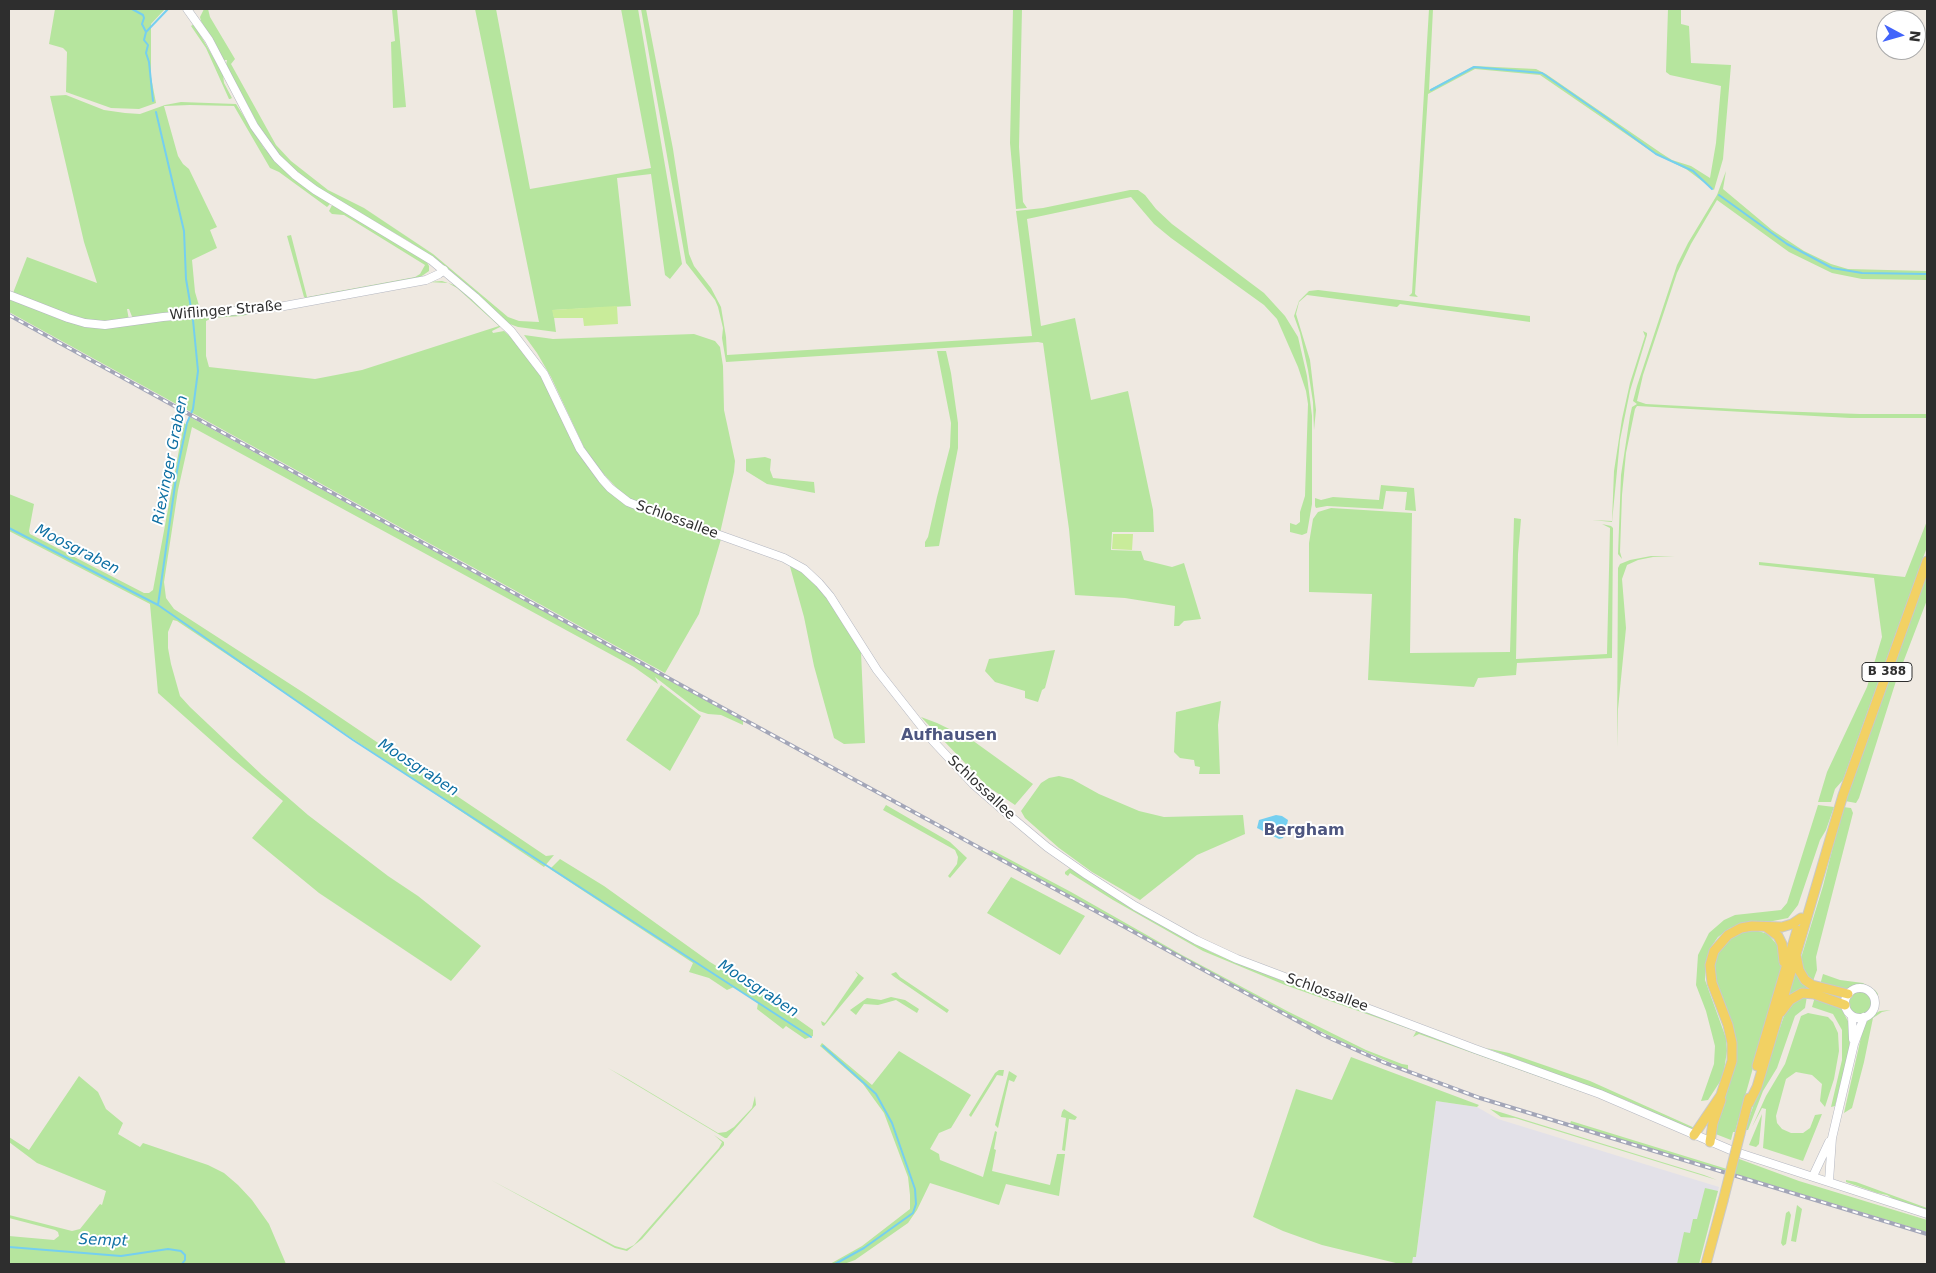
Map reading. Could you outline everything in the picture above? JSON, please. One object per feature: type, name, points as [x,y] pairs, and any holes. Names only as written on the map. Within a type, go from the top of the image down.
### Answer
[{"type":"main road","name":"Schlossallee","points":[[186,9],[208,40],[254,126],[277,158],[295,176],[314,190],[415,250],[444,270],[511,331],[535,360],[551,384],[585,457],[616,493],[638,506],[784,558],[804,569],[830,596],[877,670],[932,741],[978,788],[1060,857],[1135,906],[1196,940],[1237,959],[1600,1094],[1746,1156],[1829,1181],[1927,1214]]},
{"type":"main road","name":"Wiflinger Straße","points":[[9,295],[68,318],[85,323],[105,325],[132,323],[163,317],[255,310],[289,305],[426,280],[444,270]]},
{"type":"main road","name":"B 388","points":[[1749,1103],[1757,1088],[1843,795],[1927,561]]},
{"type":"main road","name":"B 388","points":[[1706,1264],[1749,1103],[1751,1086],[1785,968],[1819,861],[1830,837]]},
{"type":"main road","points":[[1710,1142],[1721,1095],[1730,1071],[1732,1043],[1728,1025],[1712,983],[1710,966],[1712,958],[1718,945],[1734,931],[1752,926],[1788,926],[1801,918]]},
{"type":"main road","name":"B 388","points":[[1766,927],[1778,936],[1782,944],[1785,968]]},
{"type":"main road","points":[[1796,953],[1799,970],[1805,980],[1812,985],[1848,994]]},
{"type":"main road","points":[[1852,1016],[1864,1017],[1869,1015],[1874,1009],[1875,1000],[1866,989],[1861,988],[1851,991],[1848,994],[1845,1005],[1852,1016],[1854,1044]]},
{"type":"main road","name":"B 388","points":[[1777,1018],[1790,1000],[1802,993],[1814,994],[1845,1005]]},
{"type":"main road","points":[[1829,1181],[1832,1138],[1854,1044],[1864,1017]]},
{"type":"main road","points":[[1694,1135],[1721,1095]]},
{"type":"main road","points":[[1813,1176],[1832,1138]]},
{"type":"shaded area","points":[[1436,1101],[1477,1107],[1498,1119],[1719,1187],[1699,1264],[1412,1264],[1413,1257],[1416,1257]]},
{"type":"green space","points":[[55,9],[165,9],[151,24],[151,77],[156,103],[139,109],[111,108],[66,92],[67,52],[63,48],[49,44]]},
{"type":"green space","points":[[204,9],[208,9],[210,17],[235,59],[231,64],[276,145],[291,161],[328,190],[364,208],[433,254],[508,317],[519,321],[539,322],[475,9],[496,9],[530,189],[651,168],[621,9],[638,9],[682,264],[670,279],[665,275],[651,174],[617,178],[631,306],[553,310],[556,332],[518,327],[507,323],[434,258],[302,177],[280,156],[260,128],[226,65],[227,60],[223,60],[201,21],[200,17]]},
{"type":"green space","points":[[392,9],[397,9],[406,107],[393,108],[391,42],[395,41]]},
{"type":"green space","points":[[641,9],[646,9],[673,149],[689,254],[694,266],[711,288],[721,307],[727,355],[1032,336],[1016,211],[1043,208],[1138,190],[1172,224],[1264,293],[1285,316],[1298,337],[1307,376],[1312,416],[1312,504],[1307,533],[1302,535],[1290,532],[1290,523],[1296,525],[1300,522],[1300,512],[1305,496],[1308,404],[1298,367],[1277,319],[1264,305],[1154,224],[1131,197],[1027,219],[1041,326],[1075,318],[1091,400],[1128,391],[1153,510],[1154,532],[1112,532],[1111,550],[1141,551],[1144,560],[1172,567],[1184,563],[1201,619],[1184,621],[1179,626],[1174,626],[1175,606],[1125,598],[1075,595],[1069,529],[1043,343],[726,362],[722,338],[723,328],[718,307],[715,300],[686,263]]},
{"type":"green space","points":[[1013,9],[1022,9],[1019,147],[1023,202],[1027,208],[1016,209],[1010,143]]},
{"type":"green space","points":[[1429,9],[1433,9],[1429,90],[1474,66],[1536,69],[1672,160],[1691,166],[1710,178],[1716,143],[1721,86],[1670,75],[1666,72],[1668,9],[1681,9],[1681,24],[1689,26],[1691,63],[1731,65],[1723,159],[1714,190],[1686,169],[1655,154],[1540,75],[1475,69],[1428,94],[1415,294],[1418,297],[1409,296],[1412,293]]},
{"type":"green space","points":[[194,24],[223,74],[224,83],[232,98],[230,99],[206,48],[191,26]]},
{"type":"green space","points":[[66,95],[104,110],[140,114],[165,105],[181,102],[236,104],[264,148],[295,179],[317,195],[426,260],[429,271],[419,278],[306,298],[304,297],[287,236],[291,235],[307,297],[415,277],[420,274],[425,265],[344,215],[332,214],[329,211],[332,205],[330,204],[327,207],[279,172],[270,168],[234,106],[164,106],[178,156],[189,169],[217,227],[210,230],[217,248],[192,260],[195,292],[200,309],[269,305],[133,319],[129,309],[127,309],[129,320],[103,322],[76,318],[13,293],[27,257],[97,283],[84,242],[50,96]]},
{"type":"green space","points":[[1726,171],[1723,189],[1772,230],[1804,251],[1831,264],[1848,269],[1927,271],[1927,280],[1862,279],[1832,273],[1789,252],[1717,200],[1691,244],[1677,273],[1643,375],[1637,401],[1646,404],[1774,411],[1927,414],[1927,418],[1850,418],[1637,406],[1626,453],[1622,495],[1620,552],[1622,559],[1618,554],[1621,475],[1632,407],[1637,404],[1633,401],[1637,386],[1677,265],[1717,195]]},
{"type":"green space","points":[[442,281],[448,283],[428,282]]},
{"type":"green space","points":[[448,283],[457,286],[502,326],[492,331],[493,333],[504,331],[513,339],[540,373],[572,440],[614,495],[630,507],[721,539],[699,614],[665,673],[9,312],[9,298],[75,324],[109,328],[164,319],[271,310],[241,316],[212,318],[206,321],[206,356],[209,367],[315,379],[362,370],[499,326],[457,288]]},
{"type":"green space","points":[[1318,290],[1530,316],[1530,322],[1400,304],[1397,307],[1307,295],[1299,302],[1296,314],[1310,360],[1316,410],[1314,430],[1313,402],[1308,370],[1300,333],[1294,316],[1299,301],[1309,291]]},
{"type":"green space","points":[[617,306],[618,324],[584,326],[583,318],[554,318],[552,310]]},
{"type":"green space","points":[[1643,331],[1647,335],[1630,391],[1620,440],[1612,522],[1592,520],[1612,521],[1614,471],[1622,419],[1630,383],[1645,336]]},
{"type":"green space","points":[[694,334],[715,341],[720,347],[723,366],[724,410],[735,461],[720,533],[625,497],[589,458],[551,377],[524,335],[553,339]]},
{"type":"green space","points":[[937,351],[946,351],[951,373],[958,423],[958,448],[939,546],[925,547],[950,447],[951,423]]},
{"type":"green space","points":[[190,417],[743,721],[743,725],[721,715],[699,711],[655,677],[658,684],[634,667],[192,427],[178,490],[164,582],[166,598],[174,609],[304,693],[546,856],[554,855],[544,867],[173,620],[168,632],[171,664],[180,696],[190,707],[262,775],[308,815],[388,876],[418,896],[481,946],[451,981],[319,893],[252,838],[283,801],[158,693],[150,604],[9,531],[9,494],[34,504],[30,534],[144,593],[149,593],[153,590],[184,423],[187,425]]},
{"type":"green space","points":[[765,457],[771,459],[770,470],[773,478],[814,482],[815,493],[767,484],[746,471],[746,459]]},
{"type":"green space","points":[[1381,485],[1414,488],[1416,511],[1405,510],[1407,492],[1386,491],[1383,509],[1327,506],[1316,508],[1315,506],[1315,498],[1321,500],[1333,497],[1379,500]]},
{"type":"green space","points":[[1331,508],[1412,513],[1410,653],[1510,652],[1514,518],[1521,519],[1518,554],[1516,659],[1607,654],[1610,528],[1602,524],[1611,526],[1613,528],[1612,658],[1517,663],[1516,675],[1478,678],[1474,687],[1368,680],[1372,594],[1309,592],[1309,543],[1313,519],[1318,512]]},
{"type":"green space","points":[[1927,521],[1927,547],[1843,780],[1835,789],[1831,802],[1818,802],[1827,772],[1867,687],[1882,637],[1874,578],[1759,565],[1759,562],[1905,577]]},
{"type":"green space","points":[[1113,534],[1133,534],[1132,550],[1112,549]]},
{"type":"green space","points":[[1651,556],[1675,557],[1653,557],[1638,560],[1627,565],[1622,579],[1626,628],[1618,709],[1617,747],[1618,568],[1620,564],[1630,560]]},
{"type":"green space","points":[[789,563],[812,580],[829,600],[861,652],[865,743],[844,744],[834,738]]},
{"type":"green space","points":[[1927,570],[1927,600],[1896,681],[1859,798],[1856,803],[1845,801]]},
{"type":"green space","points":[[1055,650],[1045,688],[1042,690],[1038,702],[1025,698],[1025,691],[995,682],[985,671],[989,659]]},
{"type":"green space","points":[[661,685],[701,716],[670,771],[626,740]]},
{"type":"green space","points":[[1221,701],[1218,725],[1220,774],[1199,774],[1200,767],[1195,766],[1194,760],[1180,758],[1174,752],[1176,712]]},
{"type":"green space","points":[[921,717],[972,740],[1033,784],[1015,805],[987,786]]},
{"type":"green space","points":[[1059,776],[1072,779],[1099,794],[1139,811],[1164,817],[1243,815],[1245,834],[1197,855],[1140,900],[1092,872],[1059,848],[1025,818],[1021,811],[1041,783],[1049,778]]},
{"type":"green space","points":[[886,805],[950,842],[967,858],[950,878],[948,876],[957,864],[958,857],[955,850],[883,810]]},
{"type":"green space","points":[[1818,805],[1834,807],[1826,830],[1820,840],[1798,905],[1788,918],[1768,922],[1744,923],[1730,928],[1718,937],[1711,947],[1706,963],[1705,980],[1726,1038],[1727,1051],[1723,1077],[1708,1100],[1701,1101],[1714,1064],[1715,1046],[1706,1011],[1696,985],[1698,955],[1709,933],[1724,920],[1735,915],[1781,910],[1787,903]]},
{"type":"green space","points":[[1843,807],[1851,808],[1853,813],[1816,957],[1817,970],[1813,981],[1808,979],[1802,967],[1801,958],[1823,886]]},
{"type":"green space","points":[[992,850],[1289,1012],[1366,1050],[1408,1065],[1408,1070],[1287,1015],[989,852]]},
{"type":"green space","points":[[560,859],[604,886],[710,962],[765,996],[813,1030],[813,1036],[805,1039],[786,1026],[783,1029],[757,1009],[758,1003],[734,987],[727,990],[709,978],[689,972],[693,963],[550,869]]},
{"type":"green space","points":[[1070,868],[1139,912],[1211,952],[1412,1030],[1285,985],[1203,951],[1113,900],[1070,873],[1068,876],[1065,872]]},
{"type":"green space","points":[[1011,877],[1085,916],[1060,955],[987,913]]},
{"type":"green space","points":[[1755,930],[1768,934],[1778,946],[1781,956],[1781,968],[1735,1132],[1733,1132],[1731,1140],[1713,1133],[1731,1079],[1736,1051],[1714,979],[1715,964],[1719,951],[1730,937],[1740,932]]},
{"type":"green space","points":[[1794,969],[1802,981],[1844,996],[1842,1002],[1815,991],[1785,1000]]},
{"type":"green space","points":[[855,971],[864,978],[824,1026],[822,1025],[821,1021],[825,1023],[858,975]]},
{"type":"green space","points":[[896,972],[900,977],[949,1010],[947,1013],[891,974]]},
{"type":"green space","points":[[1823,974],[1840,980],[1863,983],[1875,990],[1878,994],[1877,996],[1869,987],[1863,985],[1847,990],[1820,985]]},
{"type":"green space","points":[[1860,992],[1868,995],[1871,1003],[1868,1011],[1860,1014],[1852,1011],[1849,1003],[1852,995]]},
{"type":"green space","points":[[1807,996],[1805,1008],[1795,1016],[1777,1068],[1763,1091],[1748,1130],[1745,1130],[1786,1010],[1792,1001]]},
{"type":"green space","points":[[891,997],[905,1000],[919,1009],[917,1013],[896,1000],[878,1005],[864,1004],[856,1015],[850,1010],[867,998],[881,1000]]},
{"type":"green space","points":[[1815,997],[1840,1006],[1851,1027],[1849,1050],[1835,1106],[1831,1107],[1842,1060],[1842,1030],[1833,1014],[1812,1007]]},
{"type":"green space","points":[[1891,1010],[1882,1012],[1873,1018],[1852,1108],[1844,1113],[1864,1024],[1874,1014],[1880,1011]]},
{"type":"green space","points":[[1808,1013],[1828,1017],[1833,1022],[1838,1033],[1839,1051],[1834,1079],[1825,1107],[1820,1101],[1822,1084],[1812,1075],[1796,1072],[1786,1079],[1776,1116],[1777,1123],[1782,1129],[1791,1133],[1803,1133],[1810,1128],[1815,1115],[1822,1114],[1803,1161],[1763,1148],[1766,1109],[1762,1108],[1752,1127],[1766,1096],[1785,1064],[1801,1016]]},
{"type":"green space","points":[[1417,1030],[1582,1090],[1582,1092],[1419,1034],[1413,1037]]},
{"type":"green space","points":[[822,1043],[872,1085],[899,1051],[971,1095],[951,1128],[939,1133],[930,1149],[939,1154],[940,1160],[983,1177],[995,1131],[997,1132],[994,1149],[996,1150],[992,1171],[1050,1185],[1057,1154],[1065,1154],[1059,1196],[1006,1184],[999,1205],[930,1183],[917,1210],[908,1223],[855,1260],[844,1264],[830,1264],[862,1246],[910,1209],[910,1195],[908,1177],[884,1113],[863,1084],[820,1046]]},
{"type":"green space","points":[[1486,1048],[1509,1053],[1590,1081],[1697,1129],[1695,1132],[1628,1101]]},
{"type":"green space","points":[[1351,1057],[1479,1105],[1477,1107],[1436,1101],[1416,1257],[1413,1257],[1412,1264],[1400,1264],[1322,1245],[1283,1231],[1253,1217],[1296,1089],[1332,1100]]},
{"type":"green space","points":[[608,1068],[718,1133],[726,1132],[734,1127],[752,1108],[755,1096],[756,1105],[725,1138]]},
{"type":"green space","points":[[999,1070],[1004,1070],[1003,1076],[997,1075],[971,1117],[969,1115],[995,1073]]},
{"type":"green space","points":[[1009,1071],[1017,1076],[1014,1082],[1009,1080],[998,1128],[995,1125]]},
{"type":"green space","points":[[79,1076],[98,1092],[106,1109],[123,1123],[118,1134],[140,1147],[143,1143],[208,1165],[224,1173],[238,1185],[252,1200],[269,1224],[286,1264],[9,1264],[9,1236],[54,1240],[59,1236],[55,1230],[9,1218],[9,1215],[72,1231],[80,1229],[100,1204],[102,1205],[106,1191],[37,1163],[9,1142],[9,1137],[29,1150]]},
{"type":"green space","points":[[1064,1109],[1077,1117],[1075,1120],[1069,1119],[1065,1151],[1062,1150],[1066,1118],[1061,1117]]},
{"type":"green space","points":[[1490,1109],[1717,1180],[1515,1118],[1501,1117]]},
{"type":"green space","points":[[1762,1114],[1759,1144],[1756,1147],[1749,1145]]},
{"type":"green space","points":[[1571,1121],[1727,1169],[1731,1156],[1799,1181],[1927,1220],[1927,1232],[1570,1124]]},
{"type":"green space","points":[[714,1135],[724,1142],[724,1145],[642,1239],[627,1251],[615,1248],[491,1180],[615,1246],[626,1249],[634,1245],[719,1148],[722,1142]]},
{"type":"green space","points":[[1846,1180],[1927,1208],[1927,1211],[1895,1200],[1887,1195],[1846,1182]]},
{"type":"green space","points":[[1705,1188],[1718,1191],[1699,1264],[1677,1264],[1684,1232],[1690,1233],[1693,1219],[1697,1219]]},
{"type":"green space","points":[[1797,1205],[1802,1209],[1796,1242],[1791,1241]]},
{"type":"green space","points":[[1789,1211],[1791,1215],[1786,1244],[1783,1246],[1781,1243],[1786,1213]]},
{"type":"water","points":[[1276,815],[1288,820],[1285,834],[1283,838],[1279,839],[1257,828],[1259,820]]},
{"type":"waterway","name":"Riexinger Graben","points":[[132,9],[143,15],[144,18],[142,24],[146,32],[144,40],[148,45],[146,53],[149,62],[153,101]]},
{"type":"waterway","points":[[146,32],[168,9]]},
{"type":"waterway","points":[[1431,90],[1474,67],[1542,73],[1656,154],[1693,171],[1712,189]]},
{"type":"waterway","name":"Riexinger Graben","points":[[156,112],[184,231],[186,279],[191,308]]},
{"type":"waterway","points":[[1719,195],[1787,244],[1832,268],[1862,273],[1927,274]]},
{"type":"waterway","name":"Riexinger Graben","points":[[158,605],[177,471],[187,423],[193,409],[198,371],[193,320]]},
{"type":"waterway","name":"Moosgraben","points":[[9,528],[158,605],[353,740],[811,1037]]},
{"type":"waterway","name":"Moosgraben","points":[[823,1046],[876,1094],[892,1123],[915,1189],[916,1204],[913,1213],[864,1248],[835,1264]]},
{"type":"waterway","name":"Sempt","points":[[9,1247],[121,1256],[168,1249],[181,1251],[185,1255],[185,1260],[182,1264]]},
{"type":"railway","points":[[9,315],[710,701],[1323,1035],[1383,1062],[1480,1098],[1927,1234]]},
{"type":"district","name":"Aufhausen","points":[[949,736]]},
{"type":"district","name":"Bergham","points":[[1304,831]]}]
